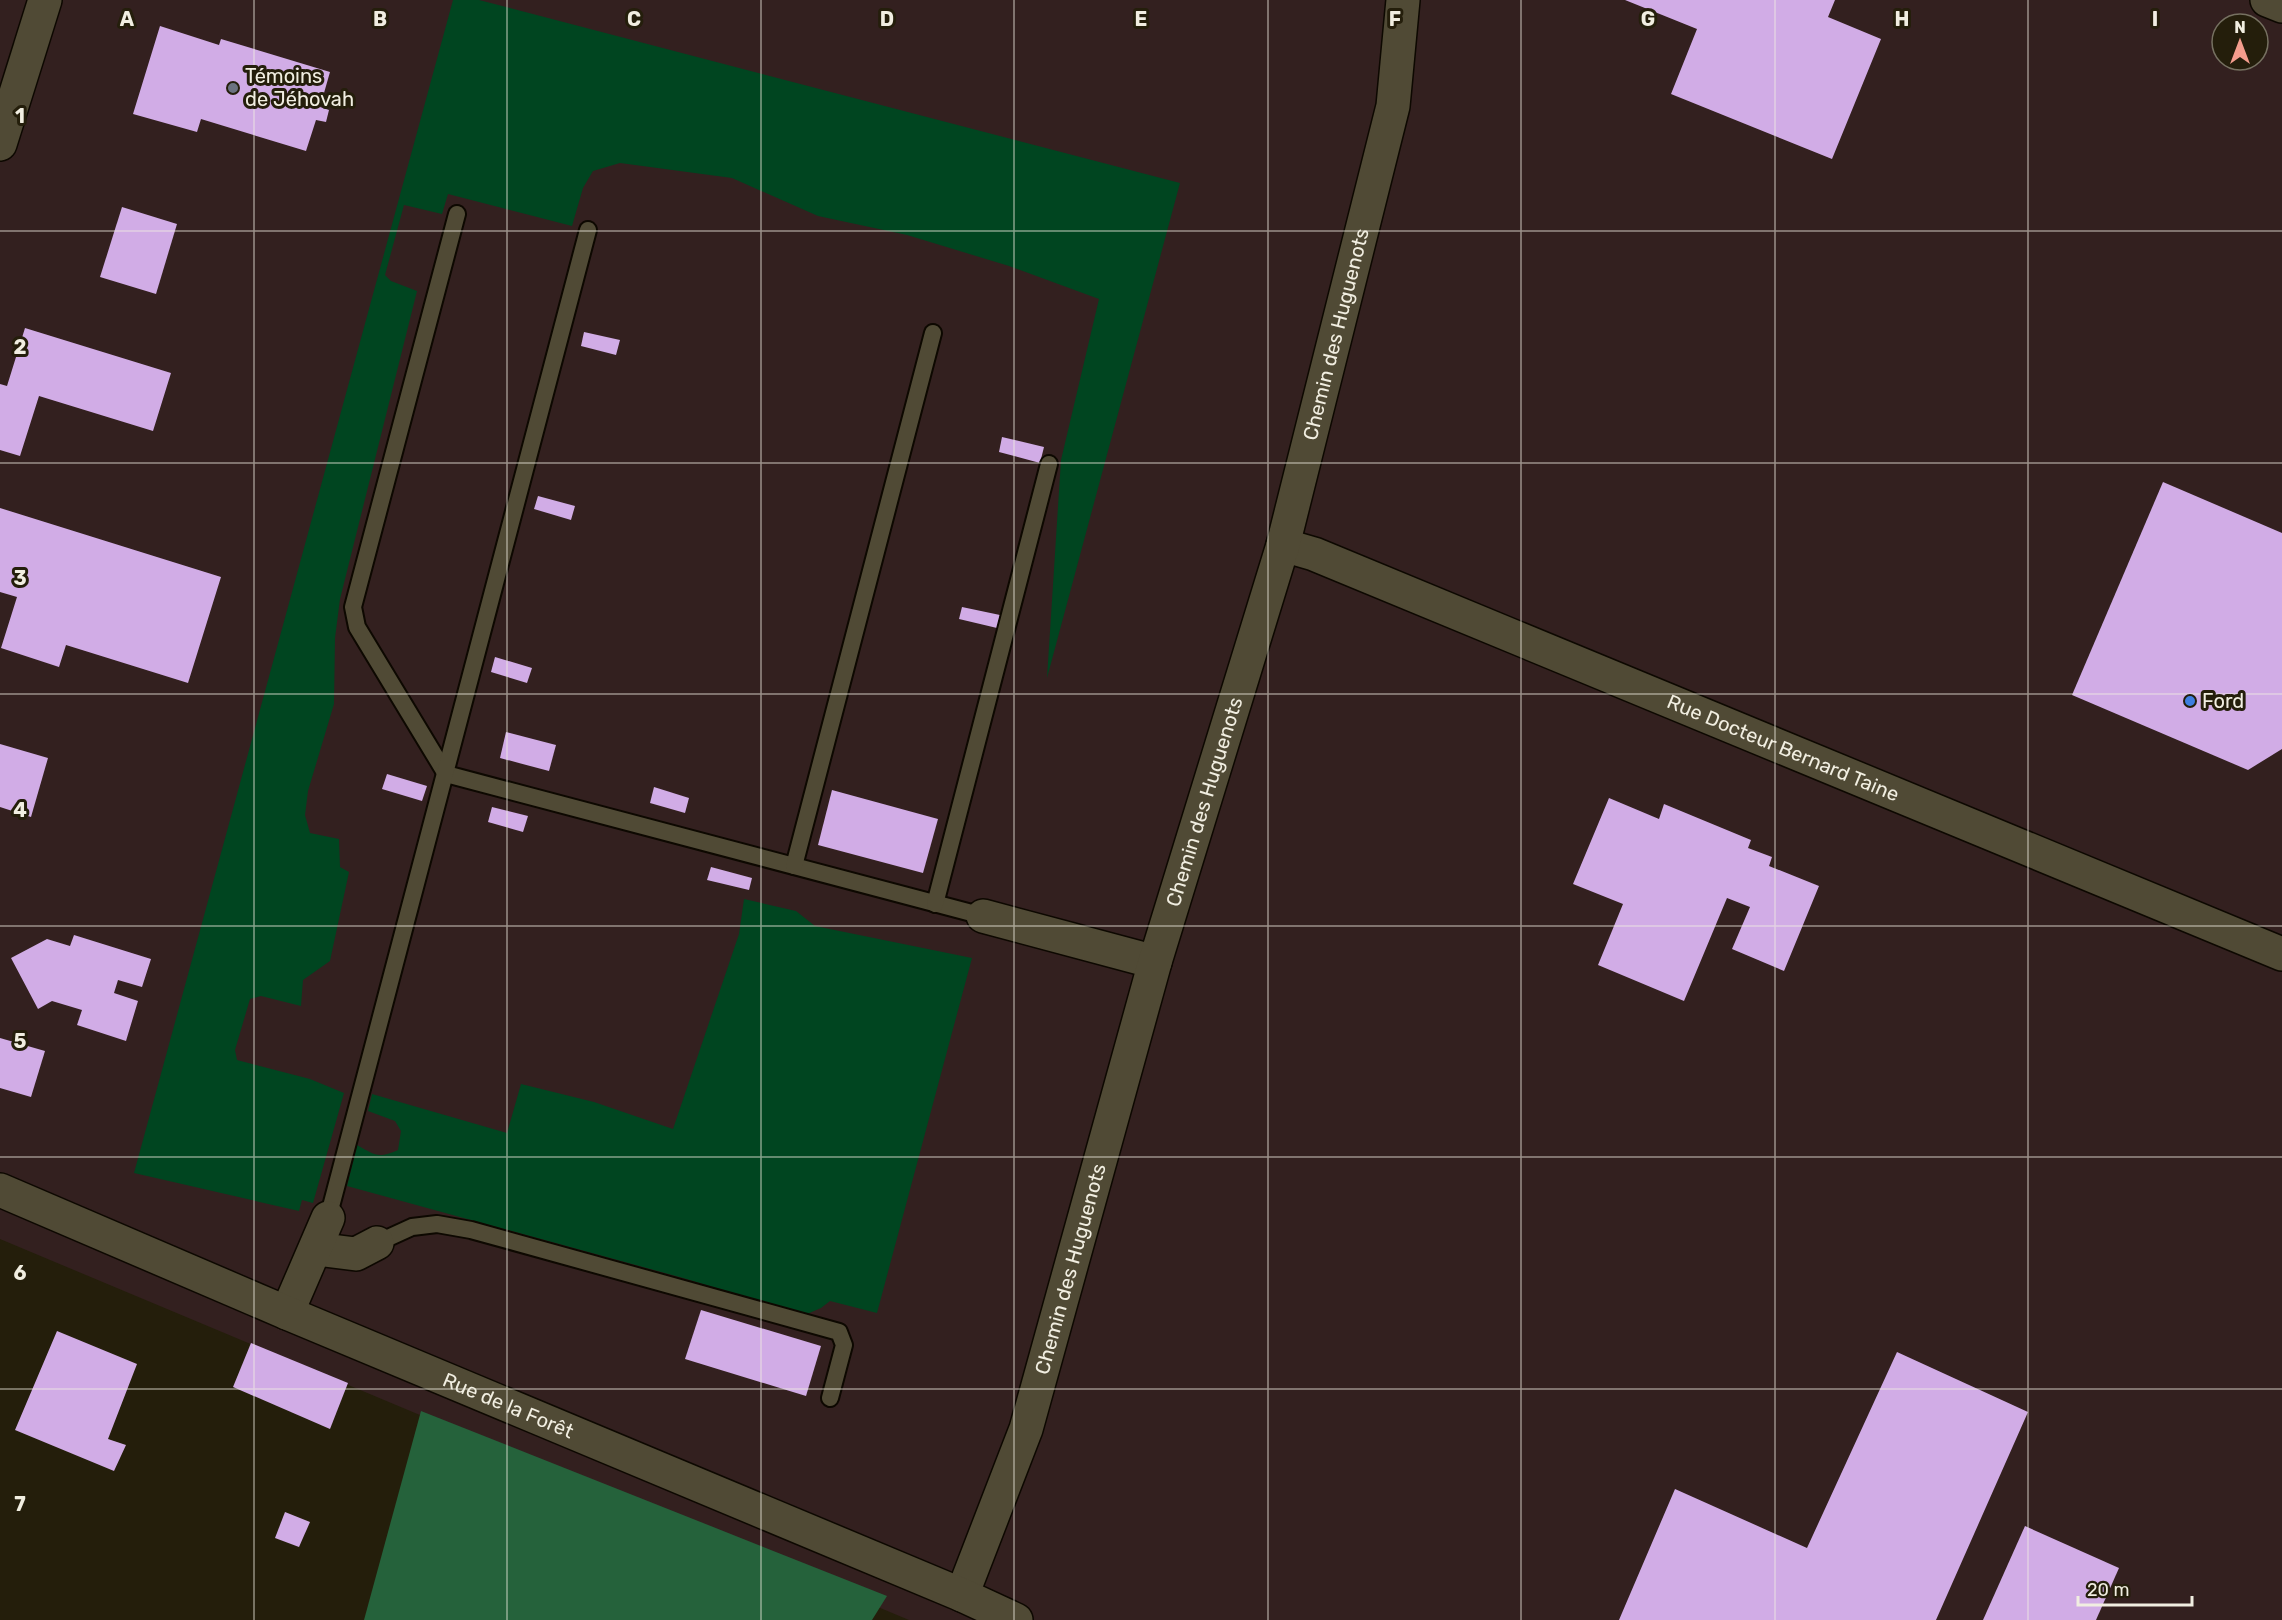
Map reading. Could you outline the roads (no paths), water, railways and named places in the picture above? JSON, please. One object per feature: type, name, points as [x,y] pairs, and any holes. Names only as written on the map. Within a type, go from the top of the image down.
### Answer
[{"type":"street","points":[[0,144],[45,0]]},
{"type":"street","name":"Chemin des Huguenots","points":[[962,1595],[1026,1429],[1155,962],[1283,545],[1393,106],[1403,0]]},
{"type":"street","points":[[2267,0],[2282,6]]},
{"type":"street","name":"Rue Docteur Bernard Taine","points":[[1283,545],[1336,563],[2282,954]]},
{"type":"street","points":[[983,916],[1155,962]]},
{"type":"street","name":"Rue de la Forêt","points":[[0,1190],[287,1313],[962,1595],[1016,1620]]},
{"type":"street","points":[[287,1313],[328,1218]]},
{"type":"street","points":[[316,1249],[356,1254],[377,1243]]},
{"type":"lane","points":[[457,214],[353,607],[357,627],[446,774],[983,916]]},
{"type":"lane","points":[[328,1218],[588,230]]},
{"type":"lane","points":[[794,866],[933,333]]},
{"type":"lane","points":[[935,904],[1049,464]]},
{"type":"lane","points":[[377,1243],[412,1227],[437,1224],[471,1230],[839,1332],[844,1345],[830,1398]]},
{"type":"place","name":"Témoins de Jéhovah","points":[[233,88]]},
{"type":"place","name":"Ford","points":[[2190,701]]}]
